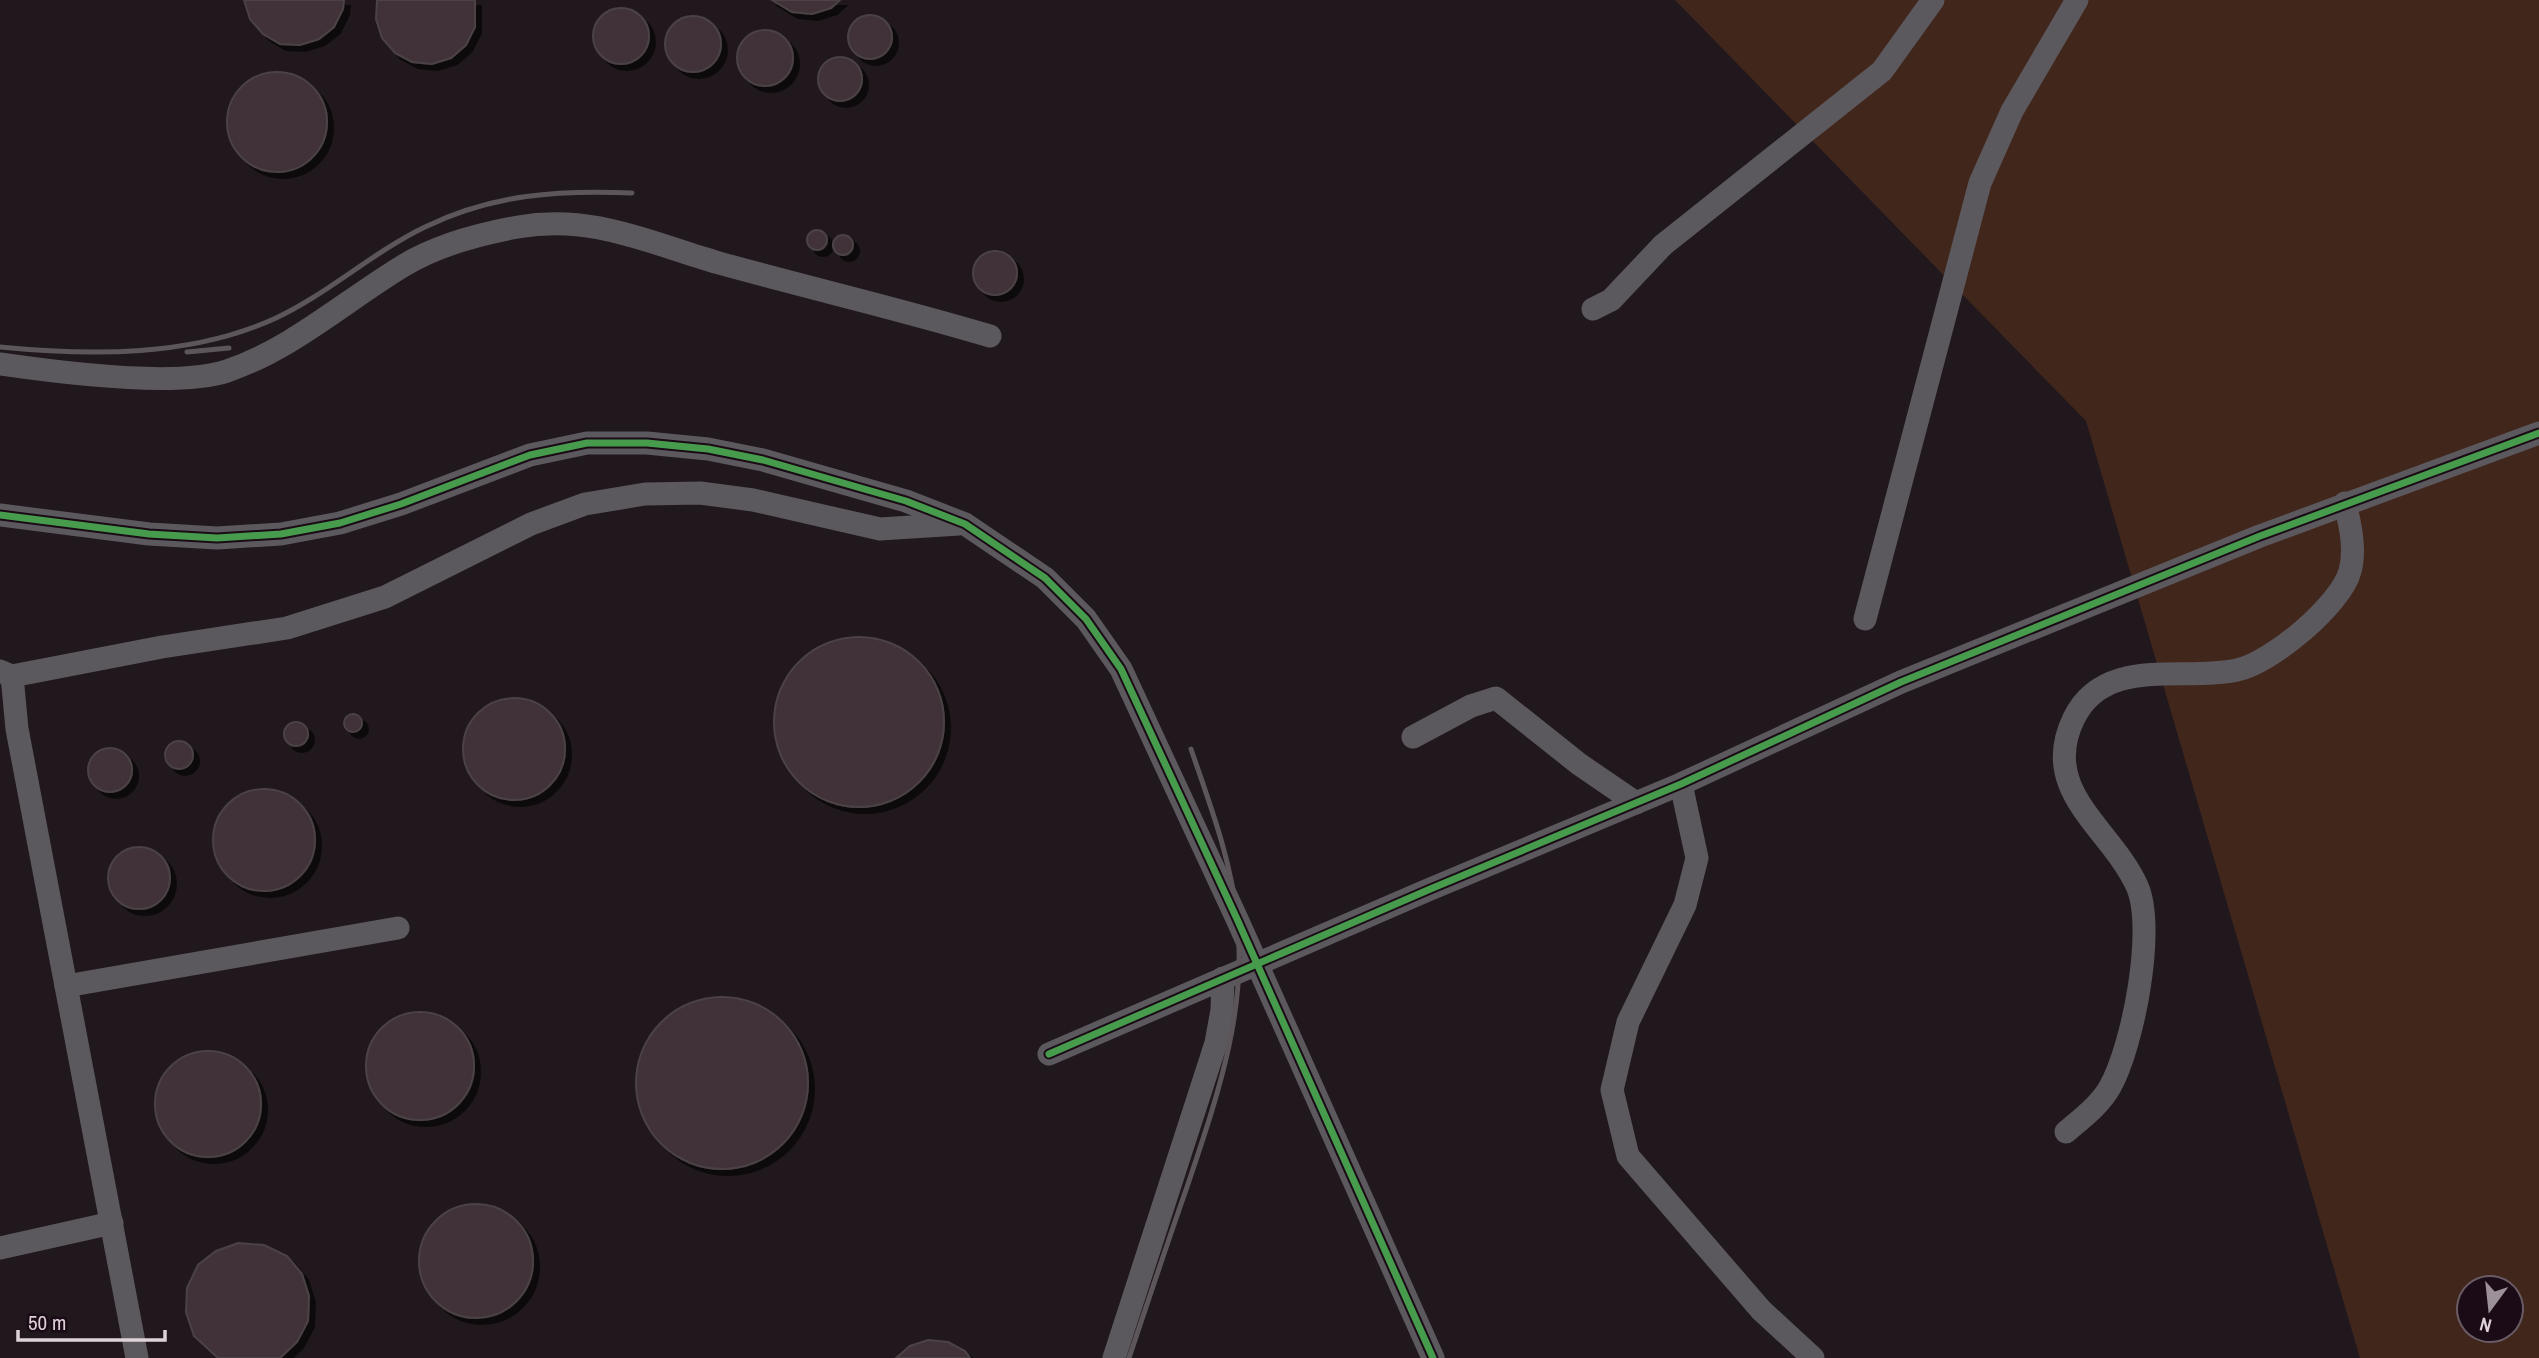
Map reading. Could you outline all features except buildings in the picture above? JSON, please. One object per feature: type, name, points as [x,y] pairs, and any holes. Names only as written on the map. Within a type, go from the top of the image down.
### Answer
[{"type":"street","points":[[1593,309],[1611,300],[1663,244],[1882,71],[1933,0]]},
{"type":"street","points":[[1865,619],[1980,183],[2012,111],[2077,0]]},
{"type":"street","points":[[0,364],[148,377],[188,378],[224,372],[260,359],[405,264],[436,249],[520,227],[559,223],[603,226],[716,262],[990,336]]},
{"type":"street","points":[[1049,1054],[1681,784],[1901,682],[2346,503],[2539,433]]},
{"type":"street","points":[[0,515],[149,534],[217,538],[281,534],[340,523],[401,505],[530,455],[587,443],[647,443],[708,449],[763,460],[906,500],[965,524],[1045,578],[1086,619],[1121,669],[1258,963],[1433,1358]]},
{"type":"street","points":[[137,1358],[6,673],[287,628],[385,597],[531,524],[585,504],[645,494],[701,494],[753,500],[880,529],[965,524]]},
{"type":"street","points":[[2066,1132],[2110,1087],[2135,1002],[2146,948],[2145,916],[2137,885],[2076,801],[2067,776],[2065,742],[2075,717],[2090,694],[2118,679],[2144,673],[2213,675],[2242,669],[2300,633],[2338,594],[2350,571],[2352,534],[2346,503]]},
{"type":"street","points":[[1413,737],[1471,706],[1496,698],[1568,756],[1636,803]]},
{"type":"street","points":[[1681,784],[1697,858],[1685,905],[1628,1023],[1612,1090],[1628,1156],[1761,1310],[1814,1358]]},
{"type":"street","points":[[66,986],[398,928]]},
{"type":"street","points":[[1114,1358],[1216,1043],[1223,1010],[1223,978]]},
{"type":"street","points":[[0,1248],[112,1223]]},
{"type":"shaded area","points":[[1675,0],[2539,0],[2539,1358],[2360,1358],[2086,421]]},
{"type":"railway","points":[[0,347],[105,352],[176,347],[210,340],[244,331],[276,318],[314,297],[387,248],[450,216],[526,196],[578,192],[632,193]]},
{"type":"railway","points":[[187,352],[229,348]]},
{"type":"railway","points":[[1129,1358],[1218,1088],[1234,1021],[1238,987],[1237,918],[1230,875],[1219,832],[1191,749]]},
{"type":"cycle path","points":[[1049,1054],[1681,784],[1901,682],[2260,536],[2539,433]]},
{"type":"cycle path","points":[[0,515],[149,534],[217,538],[281,534],[340,523],[401,504],[530,455],[587,443],[647,443],[708,449],[763,460],[906,501],[965,524],[1045,578],[1086,619],[1121,669],[1237,919],[1433,1358]]}]
